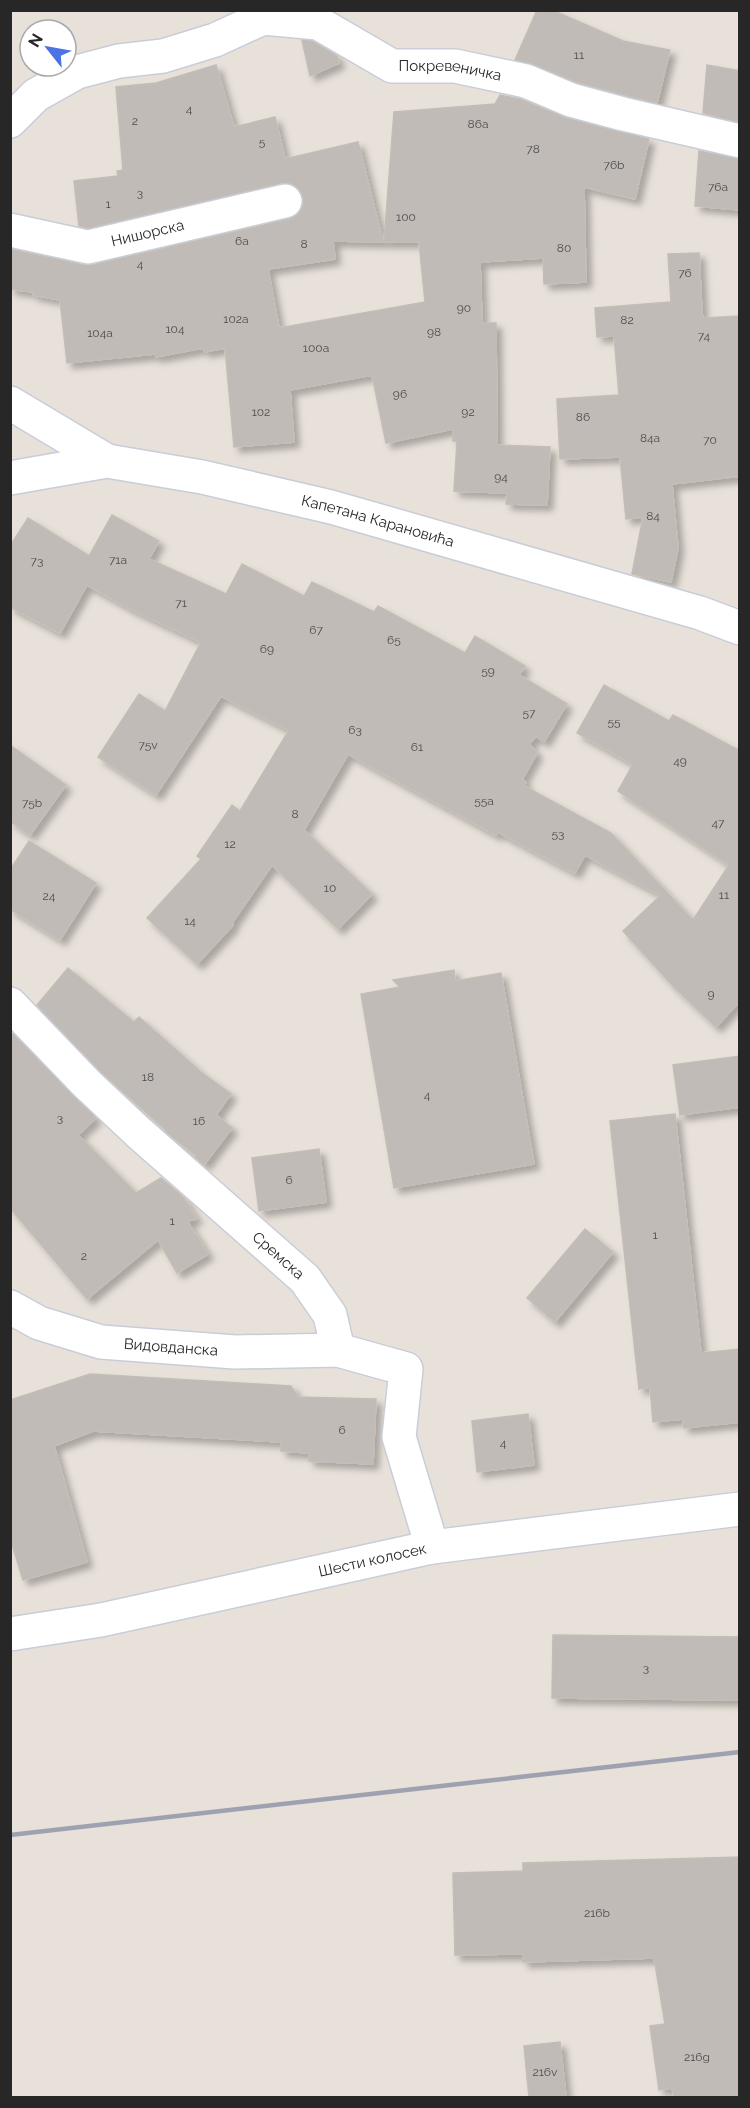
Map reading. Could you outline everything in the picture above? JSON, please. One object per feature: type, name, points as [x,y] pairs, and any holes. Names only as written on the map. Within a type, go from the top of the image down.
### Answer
[{"type":"street","name":"Покревеничка","points":[[10,121],[36,95],[77,72],[173,52],[215,40],[263,18],[318,23],[392,66],[456,66],[526,81],[571,100],[740,141]]},
{"type":"street","name":"Нишорска","points":[[10,230],[88,247],[285,201]]},
{"type":"street","points":[[10,403],[107,461]]},
{"type":"street","name":"Капетана Карановића","points":[[10,478],[107,461],[202,477],[331,507],[700,613],[740,628]]},
{"type":"street","name":"Сремска","points":[[10,1004],[87,1084],[138,1132],[305,1280],[330,1315],[338,1350]]},
{"type":"street","name":"Видовданска","points":[[10,1306],[39,1323],[101,1342],[235,1352],[338,1350]]},
{"type":"street","points":[[338,1350],[406,1369],[399,1437],[432,1547]]},
{"type":"street","name":"Шести колосек","points":[[10,1634],[101,1620],[432,1547],[740,1509]]},
{"type":"building","points":[[537,10],[552,10],[623,41],[670,50],[657,103],[577,82],[533,64],[515,60]]},
{"type":"building","points":[[302,40],[312,41],[337,56],[339,63],[310,76]]},
{"type":"building","points":[[216,65],[234,127],[275,117],[285,159],[358,142],[383,242],[333,241],[335,259],[268,269],[279,328],[425,302],[419,242],[384,242],[394,112],[495,104],[500,95],[520,99],[566,118],[649,139],[635,199],[584,187],[586,282],[544,284],[543,258],[480,262],[482,323],[496,323],[497,445],[550,447],[547,505],[506,504],[507,493],[454,491],[457,441],[453,441],[453,429],[386,443],[372,375],[290,390],[294,442],[234,447],[225,348],[205,352],[203,348],[156,357],[155,354],[67,363],[60,300],[33,295],[33,292],[10,289],[10,249],[92,265],[289,219],[298,214],[303,206],[303,197],[299,189],[291,183],[281,183],[88,228],[79,226],[74,181],[118,176],[117,171],[123,170],[116,87],[156,83]]},
{"type":"building","points":[[707,65],[740,71],[740,122],[703,113]]},
{"type":"building","points":[[699,151],[740,159],[740,210],[695,206]]},
{"type":"building","points":[[699,253],[704,318],[740,316],[740,476],[672,484],[678,548],[671,582],[632,574],[643,517],[626,519],[620,457],[560,459],[557,399],[619,395],[614,336],[597,337],[595,308],[671,302],[668,254]]},
{"type":"building","points":[[112,515],[159,541],[149,559],[226,594],[242,564],[304,596],[312,582],[374,612],[378,606],[465,653],[475,636],[525,666],[519,675],[567,704],[544,742],[536,736],[529,744],[537,753],[522,780],[526,782],[524,786],[611,833],[693,920],[729,865],[618,791],[633,764],[577,733],[604,685],[669,721],[673,715],[740,751],[740,1001],[716,1027],[674,987],[623,931],[661,895],[585,855],[575,873],[498,832],[496,835],[348,754],[304,830],[372,894],[338,929],[272,865],[232,923],[233,925],[197,964],[147,918],[201,859],[197,856],[232,805],[240,811],[289,730],[221,696],[156,795],[98,757],[139,694],[165,711],[201,642],[87,585],[60,633],[10,607],[10,546],[28,518],[89,556]]},
{"type":"building","points":[[10,745],[66,785],[30,835],[10,821]]},
{"type":"building","points":[[29,841],[96,883],[60,940],[10,909],[10,870]]},
{"type":"building","points":[[68,968],[134,1022],[139,1017],[201,1072],[231,1094],[216,1115],[232,1128],[204,1165],[195,1157],[197,1156],[166,1132],[100,1071],[37,1005]]},
{"type":"building","points":[[454,970],[455,981],[501,973],[534,1164],[394,1188],[361,994],[400,987],[393,980]]},
{"type":"building","points":[[13,1034],[96,1118],[78,1135],[136,1193],[161,1178],[184,1198],[197,1219],[187,1221],[208,1254],[177,1273],[158,1240],[87,1299],[10,1208],[10,1038]]},
{"type":"building","points":[[740,1056],[740,1107],[680,1115],[673,1065]]},
{"type":"building","points":[[675,1114],[701,1353],[740,1349],[740,1422],[684,1428],[683,1419],[653,1422],[650,1387],[639,1389],[610,1121]]},
{"type":"building","points":[[319,1149],[326,1202],[259,1211],[252,1158]]},
{"type":"building","points":[[585,1229],[613,1252],[555,1322],[527,1298]]},
{"type":"building","points":[[90,1374],[291,1386],[298,1397],[376,1399],[373,1464],[309,1461],[309,1453],[281,1451],[281,1442],[93,1431],[54,1446],[87,1562],[23,1580],[10,1538],[10,1400]]},
{"type":"building","points":[[528,1414],[534,1465],[477,1472],[472,1421]]},
{"type":"building","points":[[553,1635],[740,1637],[740,1700],[552,1698]]},
{"type":"building","points":[[740,1857],[740,2097],[674,2097],[672,2088],[659,2090],[650,2026],[665,2024],[654,1958],[523,1962],[523,1954],[455,1955],[453,1873],[523,1871],[523,1863]]},
{"type":"building","points":[[560,2042],[566,2097],[529,2097],[524,2046]]},
{"type":"railway","points":[[10,1835],[740,1752]]}]
